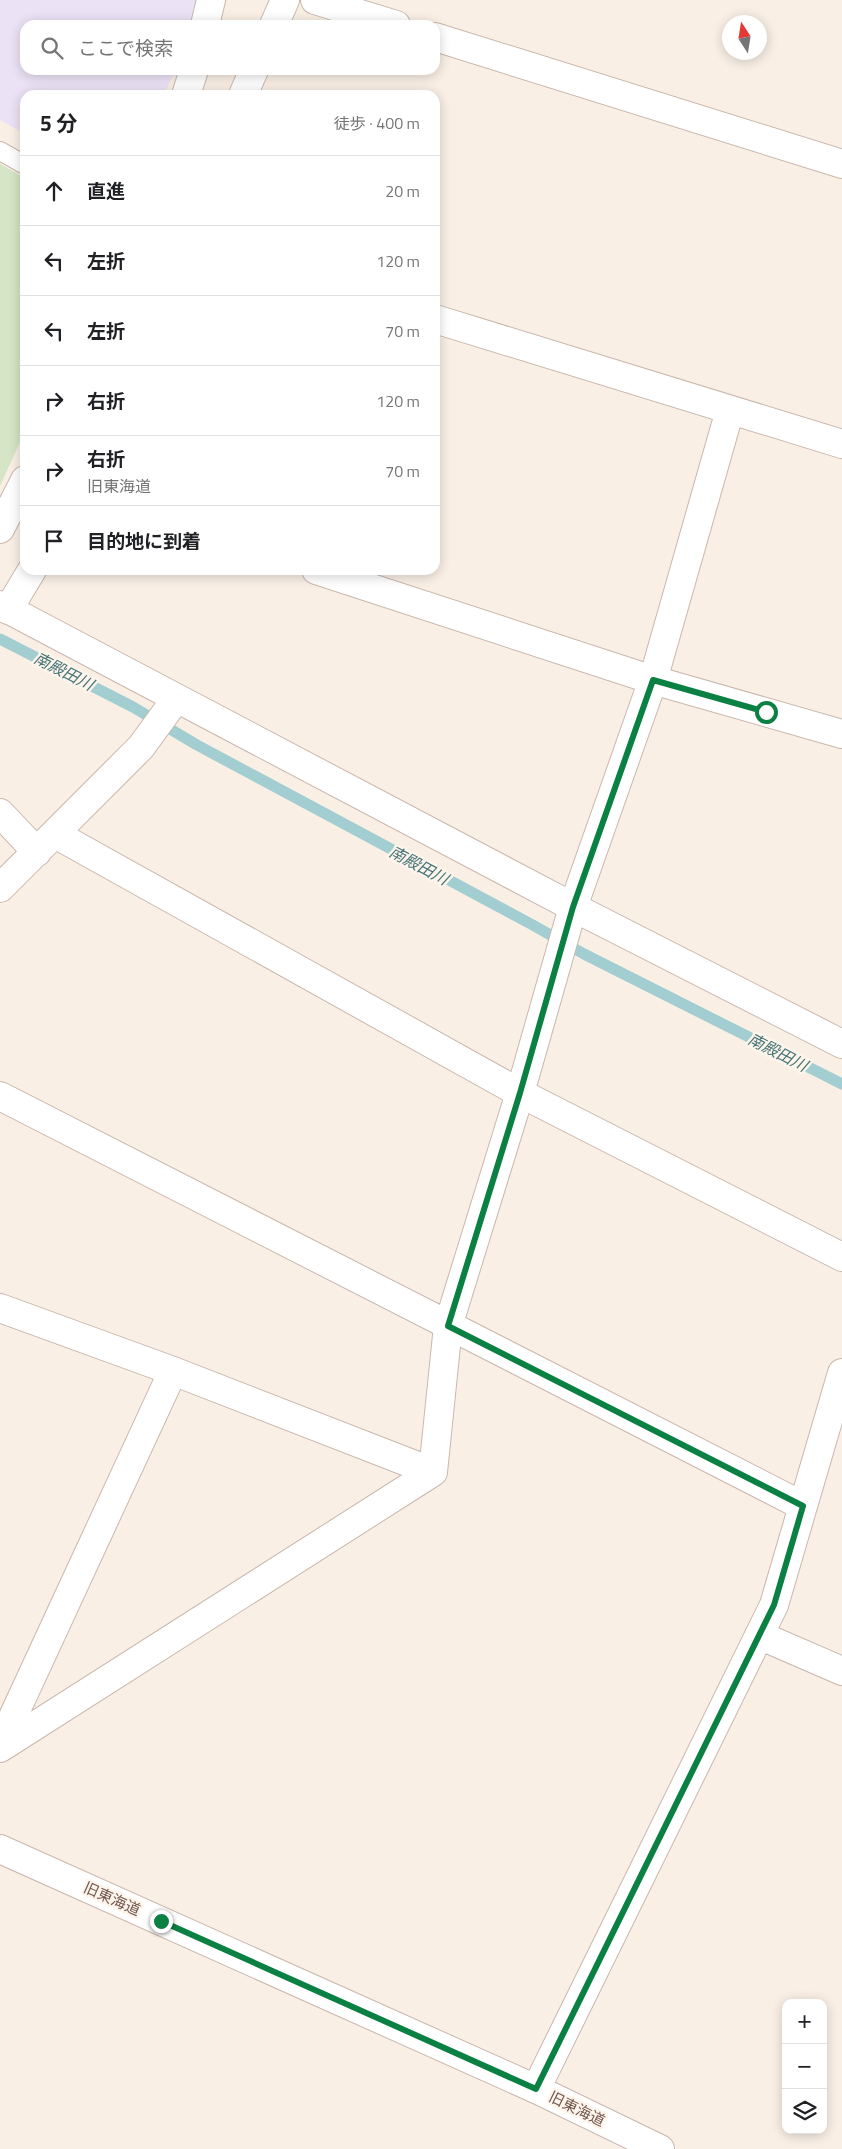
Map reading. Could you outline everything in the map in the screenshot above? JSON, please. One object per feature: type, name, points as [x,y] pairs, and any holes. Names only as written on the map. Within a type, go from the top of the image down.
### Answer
[{"type":"street","points":[[206,20],[211,0]]},
{"type":"street","points":[[276,20],[285,0]]},
{"type":"street","points":[[315,0],[380,20]]},
{"type":"street","points":[[440,39],[842,164]]},
{"type":"street","points":[[188,90],[192,75]]},
{"type":"street","points":[[245,90],[252,75]]},
{"type":"street","points":[[440,321],[842,444]]},
{"type":"street","points":[[433,1472],[448,1326],[520,1093],[571,915],[653,680],[730,410]]},
{"type":"street","points":[[0,529],[20,490]]},
{"type":"street","points":[[28,575],[4,608],[173,703],[571,915],[842,1044]]},
{"type":"street","points":[[331,575],[653,680],[842,734]]},
{"type":"street","points":[[0,888],[148,738],[173,703]]},
{"type":"street","points":[[0,813],[46,843],[520,1093],[842,1257]]},
{"type":"street","points":[[0,1096],[803,1506]]},
{"type":"street","points":[[0,1308],[173,1370],[433,1472]]},
{"type":"street","points":[[0,1747],[173,1370]]},
{"type":"street","points":[[536,2089],[774,1605],[842,1373]]},
{"type":"street","points":[[0,1747],[433,1472]]},
{"type":"street","points":[[760,1635],[842,1671]]},
{"type":"street","name":"旧東海道","points":[[0,1849],[536,2089],[660,2149]]},
{"type":"lane","points":[[0,151],[20,162]]},
{"type":"shaded area","points":[[0,0],[196,0],[192,20],[20,20],[20,75],[173,75],[166,90],[20,90],[20,131],[0,120]]},
{"type":"green space","points":[[0,164],[20,175],[20,442],[0,486]]},
{"type":"waterway","name":"南殿田川","points":[[0,639],[133,707],[197,745],[584,954],[842,1084]]},
{"type":"route","points":[[161,1921],[536,2089],[774,1605],[803,1506],[448,1326],[520,1093],[573,907],[653,680],[766,712]]}]
